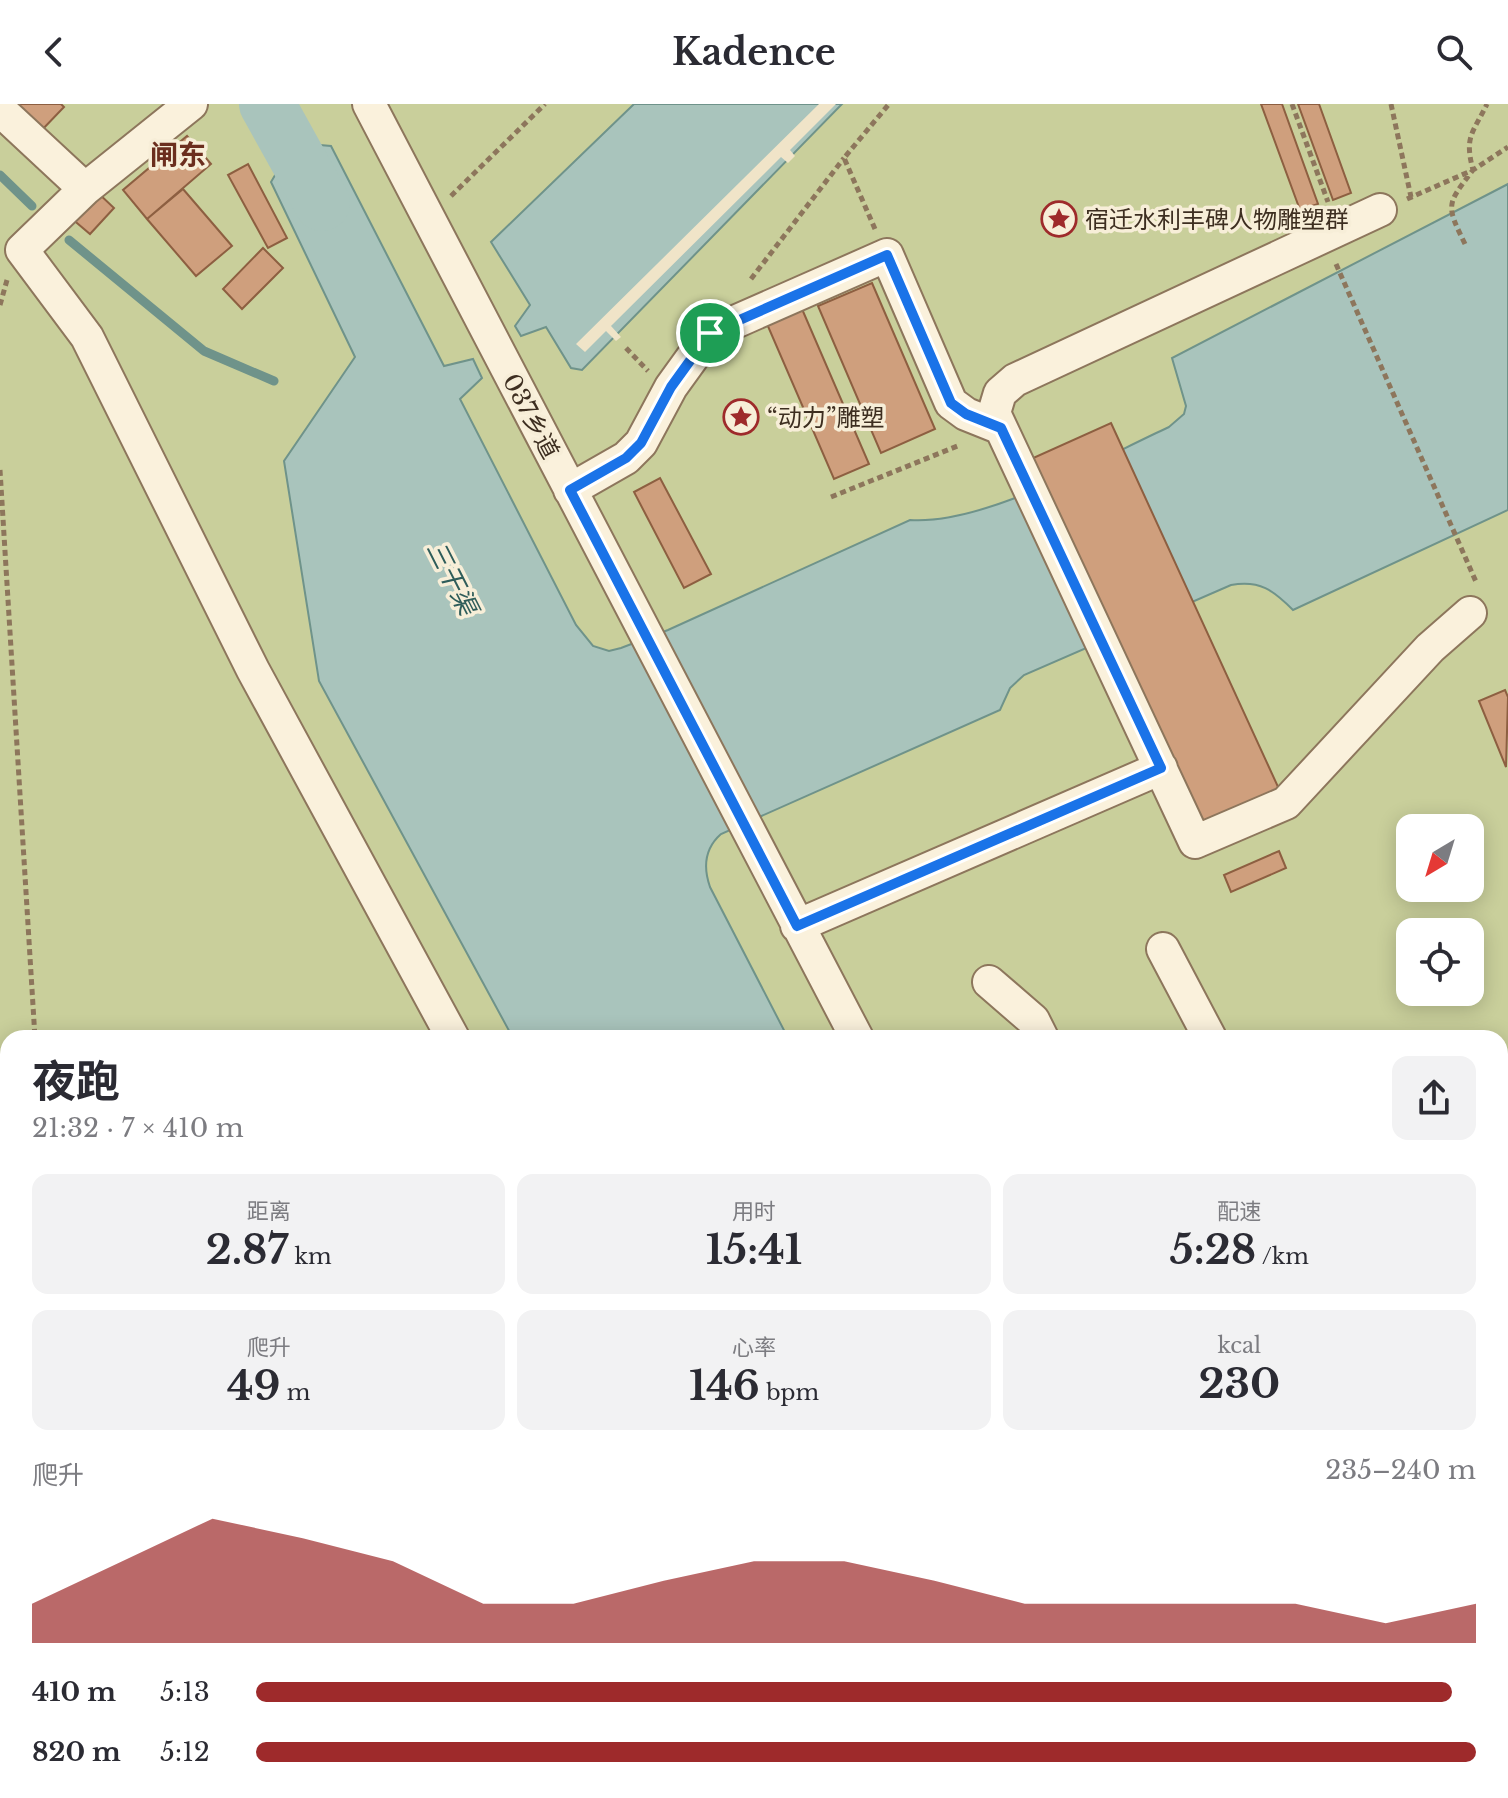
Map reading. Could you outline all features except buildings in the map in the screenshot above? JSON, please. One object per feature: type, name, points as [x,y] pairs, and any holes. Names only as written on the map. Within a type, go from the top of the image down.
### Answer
[{"type":"street","points":[[191,104],[85,189],[22,250],[87,337],[253,670],[449,1030]]},
{"type":"street","name":"037乡道","points":[[369,104],[853,1030]]},
{"type":"street","points":[[0,110],[85,189]]},
{"type":"street","points":[[1380,210],[1015,380],[1000,393],[994,413],[1195,842],[1286,803],[1430,648],[1470,613]]},
{"type":"street","points":[[570,490],[626,458],[641,443],[671,387],[710,333],[887,255],[951,403],[966,414],[1001,428]]},
{"type":"street","points":[[797,926],[1161,768]]},
{"type":"street","points":[[1163,949],[1206,1030]]},
{"type":"street","points":[[989,982],[1033,1020],[1038,1030]]},
{"type":"path","points":[[428,220],[545,104]]},
{"type":"path","points":[[746,286],[889,104]]},
{"type":"path","points":[[1292,104],[1331,233],[1481,593],[1470,613]]},
{"type":"path","points":[[1391,104],[1411,197]]},
{"type":"path","points":[[1473,170],[1467,149],[1469,136],[1487,104]]},
{"type":"path","points":[[1380,210],[1473,170],[1508,147]]},
{"type":"path","points":[[844,158],[887,255]]},
{"type":"path","points":[[1465,244],[1451,215],[1451,205],[1455,193],[1473,170]]},
{"type":"path","points":[[831,497],[1001,428]]},
{"type":"path","points":[[0,470],[35,1030]]},
{"type":"green space","points":[[0,104],[1508,104],[1508,1030],[0,1030]]},
{"type":"water","points":[[634,104],[842,104],[582,370],[571,368],[546,327],[521,336],[515,326],[530,305],[491,242]]},
{"type":"water","points":[[293,132],[308,144],[331,146],[444,366],[473,359],[482,378],[460,399],[576,625],[593,646],[609,651],[668,630],[910,520],[940,519],[1006,501],[1076,472],[1169,427],[1184,414],[1186,406],[1172,358],[1508,184],[1508,510],[1293,610],[1279,597],[1258,585],[1231,585],[1024,675],[1010,688],[1000,710],[721,834],[711,846],[706,859],[710,887],[784,1030],[509,1030],[319,681],[284,461],[355,357],[271,182],[284,160],[279,139]]},
{"type":"pier","points":[[819,104],[836,104],[790,150],[795,156],[788,163],[781,157],[611,326],[621,337],[616,341],[606,331],[585,352],[576,344]]},
{"type":"waterway","name":"三干渠","points":[[267,104],[322,203]]},
{"type":"waterway","points":[[0,175],[32,206]]},
{"type":"waterway","points":[[69,240],[204,351],[274,381]]},
{"type":"place","name":"宿迁水利丰碑人物雕塑群","points":[[1059,219]]},
{"type":"place","name":"“动力”雕塑","points":[[741,417]]},
{"type":"district","name":"闸东","points":[[178,155]]},
{"type":"route","points":[[887,255],[951,403],[966,414],[1001,428],[1161,768],[797,926],[570,490],[626,458],[641,443],[656,411],[685,364],[710,333],[887,255]]}]
